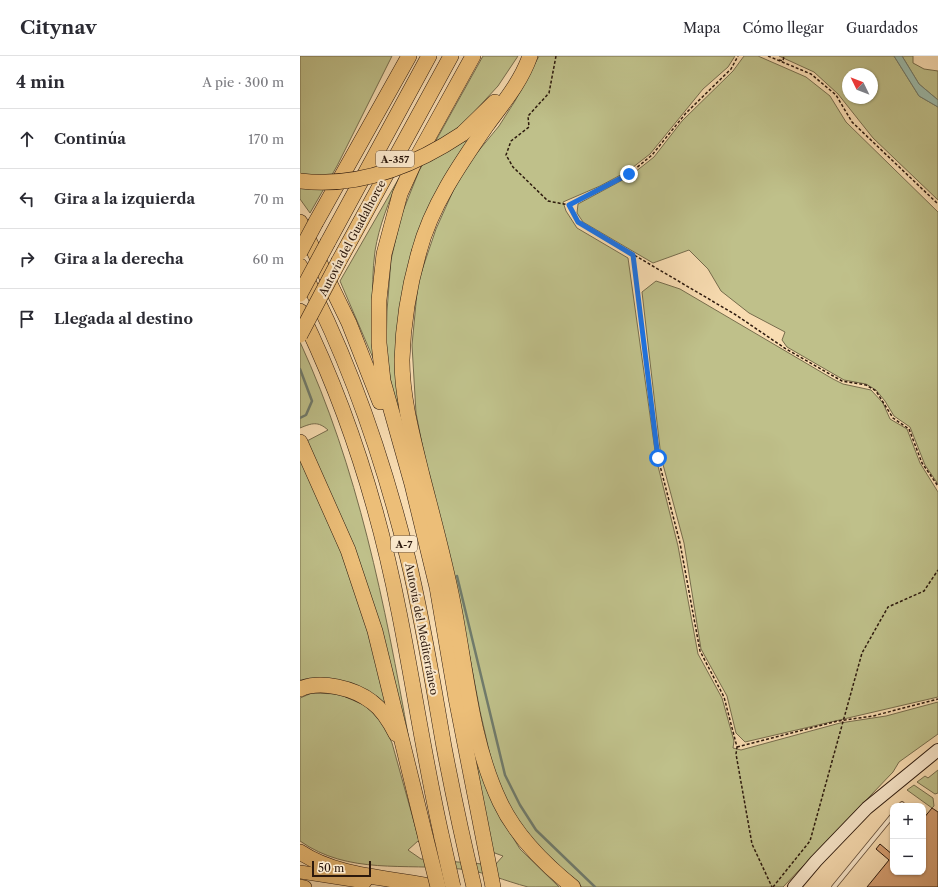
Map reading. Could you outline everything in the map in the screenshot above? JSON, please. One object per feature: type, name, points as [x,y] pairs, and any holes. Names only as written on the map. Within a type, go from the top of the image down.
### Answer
[{"type":"highway","points":[[395,78],[404,56]]},
{"type":"highway","points":[[300,252],[395,78],[409,56]]},
{"type":"highway","name":"Autovía del Guadalhorce","points":[[300,294],[429,56]]},
{"type":"highway","name":"Autovía del Guadalhorce","points":[[300,335],[451,56]]},
{"type":"highway","points":[[473,56],[415,161],[400,194],[383,261],[379,300],[379,344],[383,381],[412,484],[437,587],[456,698],[493,887]]},
{"type":"highway","points":[[300,180],[340,181],[358,178],[396,169],[419,160],[462,134],[492,106],[530,56]]},
{"type":"highway","points":[[530,56],[517,84],[457,170],[430,221],[419,249],[411,282],[405,317],[402,361],[409,422],[452,600],[477,733],[488,774],[500,803],[518,834],[548,867],[573,887]]},
{"type":"highway","points":[[300,222],[349,323],[375,388],[420,520]]},
{"type":"highway","name":"Autovía del Mediterráneo","points":[[300,266],[326,321],[356,391],[384,469],[408,559],[462,836],[474,887]]},
{"type":"highway","name":"Autovía del Mediterráneo","points":[[300,311],[315,342],[347,426],[374,508],[399,611],[431,788],[454,887]]},
{"type":"highway","points":[[300,443],[348,550],[375,631],[426,839],[431,886],[344,871],[309,858],[300,852]]},
{"type":"highway","points":[[303,687],[324,685],[352,692],[372,702],[388,719],[396,735],[421,817]]},
{"type":"main road","points":[[794,887],[816,861],[867,808],[938,750]]},
{"type":"main road","points":[[300,872],[365,882],[454,887]]},
{"type":"main road","points":[[300,886],[305,887]]},
{"type":"lane","points":[[834,887],[890,819]]},
{"type":"path","points":[[556,56],[549,93],[528,116],[529,127],[511,141],[506,156],[513,167],[548,201],[569,205],[629,174],[652,155],[686,113],[731,69],[738,56]]},
{"type":"path","points":[[768,56],[811,74],[836,95],[852,122],[938,204]]},
{"type":"path","points":[[775,59],[782,61],[784,56]]},
{"type":"path","points":[[569,205],[578,222],[736,315],[786,349],[842,381],[866,385],[876,391],[893,418],[909,429],[922,463],[938,486]]},
{"type":"path","points":[[633,255],[658,458],[680,543],[700,651],[724,697],[737,747],[736,754],[752,844],[772,887],[810,841],[862,653],[888,606],[924,591],[938,570]]},
{"type":"path","points":[[737,747],[844,720],[873,716],[938,700]]},
{"type":"green space","points":[[300,56],[392,56],[337,166],[310,213],[300,199]]},
{"type":"green space","points":[[483,56],[518,56],[498,86],[474,112],[474,116],[482,125],[404,284],[409,450],[393,397],[386,350],[391,260],[401,216],[419,171]]},
{"type":"green space","points":[[539,56],[735,56],[728,67],[703,89],[650,154],[628,171],[600,186],[563,202],[566,211],[577,228],[628,258],[656,458],[678,546],[698,654],[722,698],[734,741],[733,748],[741,750],[840,723],[886,716],[938,702],[938,734],[899,762],[893,772],[783,887],[582,887],[520,828],[496,781],[480,711],[462,616],[416,413],[412,345],[418,282],[436,229],[462,171],[499,126],[515,101]]},
{"type":"green space","points":[[744,56],[758,56],[806,77],[830,96],[846,122],[938,212],[938,484],[925,465],[910,427],[894,416],[876,390],[866,384],[844,380],[787,347],[782,340],[785,332],[749,313],[721,291],[708,269],[689,250],[653,263],[583,222],[577,213],[578,204],[630,176],[654,157],[682,121],[733,71]]},
{"type":"green space","points":[[779,56],[894,56],[919,96],[938,107],[938,200],[873,138],[846,104],[878,104],[878,68],[842,68],[842,99],[814,72]]},
{"type":"green space","points":[[902,56],[913,56],[913,63],[924,69],[938,71],[938,100],[919,84]]},
{"type":"green space","points":[[399,178],[382,223],[375,251],[373,322],[376,365],[340,281]]},
{"type":"green space","points":[[656,281],[680,289],[833,379],[843,384],[871,390],[883,403],[890,419],[907,429],[920,463],[938,492],[938,697],[745,742],[736,733],[727,696],[701,649],[684,543],[661,457],[642,292]]},
{"type":"green space","points":[[300,342],[338,438],[354,487],[390,638],[409,740],[305,442],[328,430],[318,424],[300,428]]},
{"type":"green space","points":[[300,455],[342,554],[367,628],[388,710],[320,679],[300,680]]},
{"type":"green space","points":[[312,693],[339,694],[366,706],[383,723],[392,743],[419,840],[408,850],[421,859],[495,865],[503,856],[492,852],[469,724],[496,810],[520,849],[559,887],[528,887],[469,870],[439,867],[377,866],[357,863],[338,859],[318,852],[300,841],[300,698]]},
{"type":"green space","points":[[938,770],[938,793],[935,794],[917,782],[925,776],[928,778]]},
{"type":"green space","points":[[914,785],[933,798],[934,806],[932,808],[907,790]]},
{"type":"shaded area","points":[[894,56],[902,56],[919,84],[938,100],[938,107],[919,96]]},
{"type":"building","points":[[932,808],[938,812],[938,887],[867,887],[889,860],[876,849],[880,844],[890,852],[890,875],[926,875],[926,815]]},
{"type":"waterway","points":[[300,369],[312,401],[306,415],[300,418]]},
{"type":"waterway","points":[[457,576],[505,775],[520,805],[536,830],[595,887]]},
{"type":"route","points":[[629,174],[603,189],[569,205],[578,222],[633,255],[658,458]]}]
